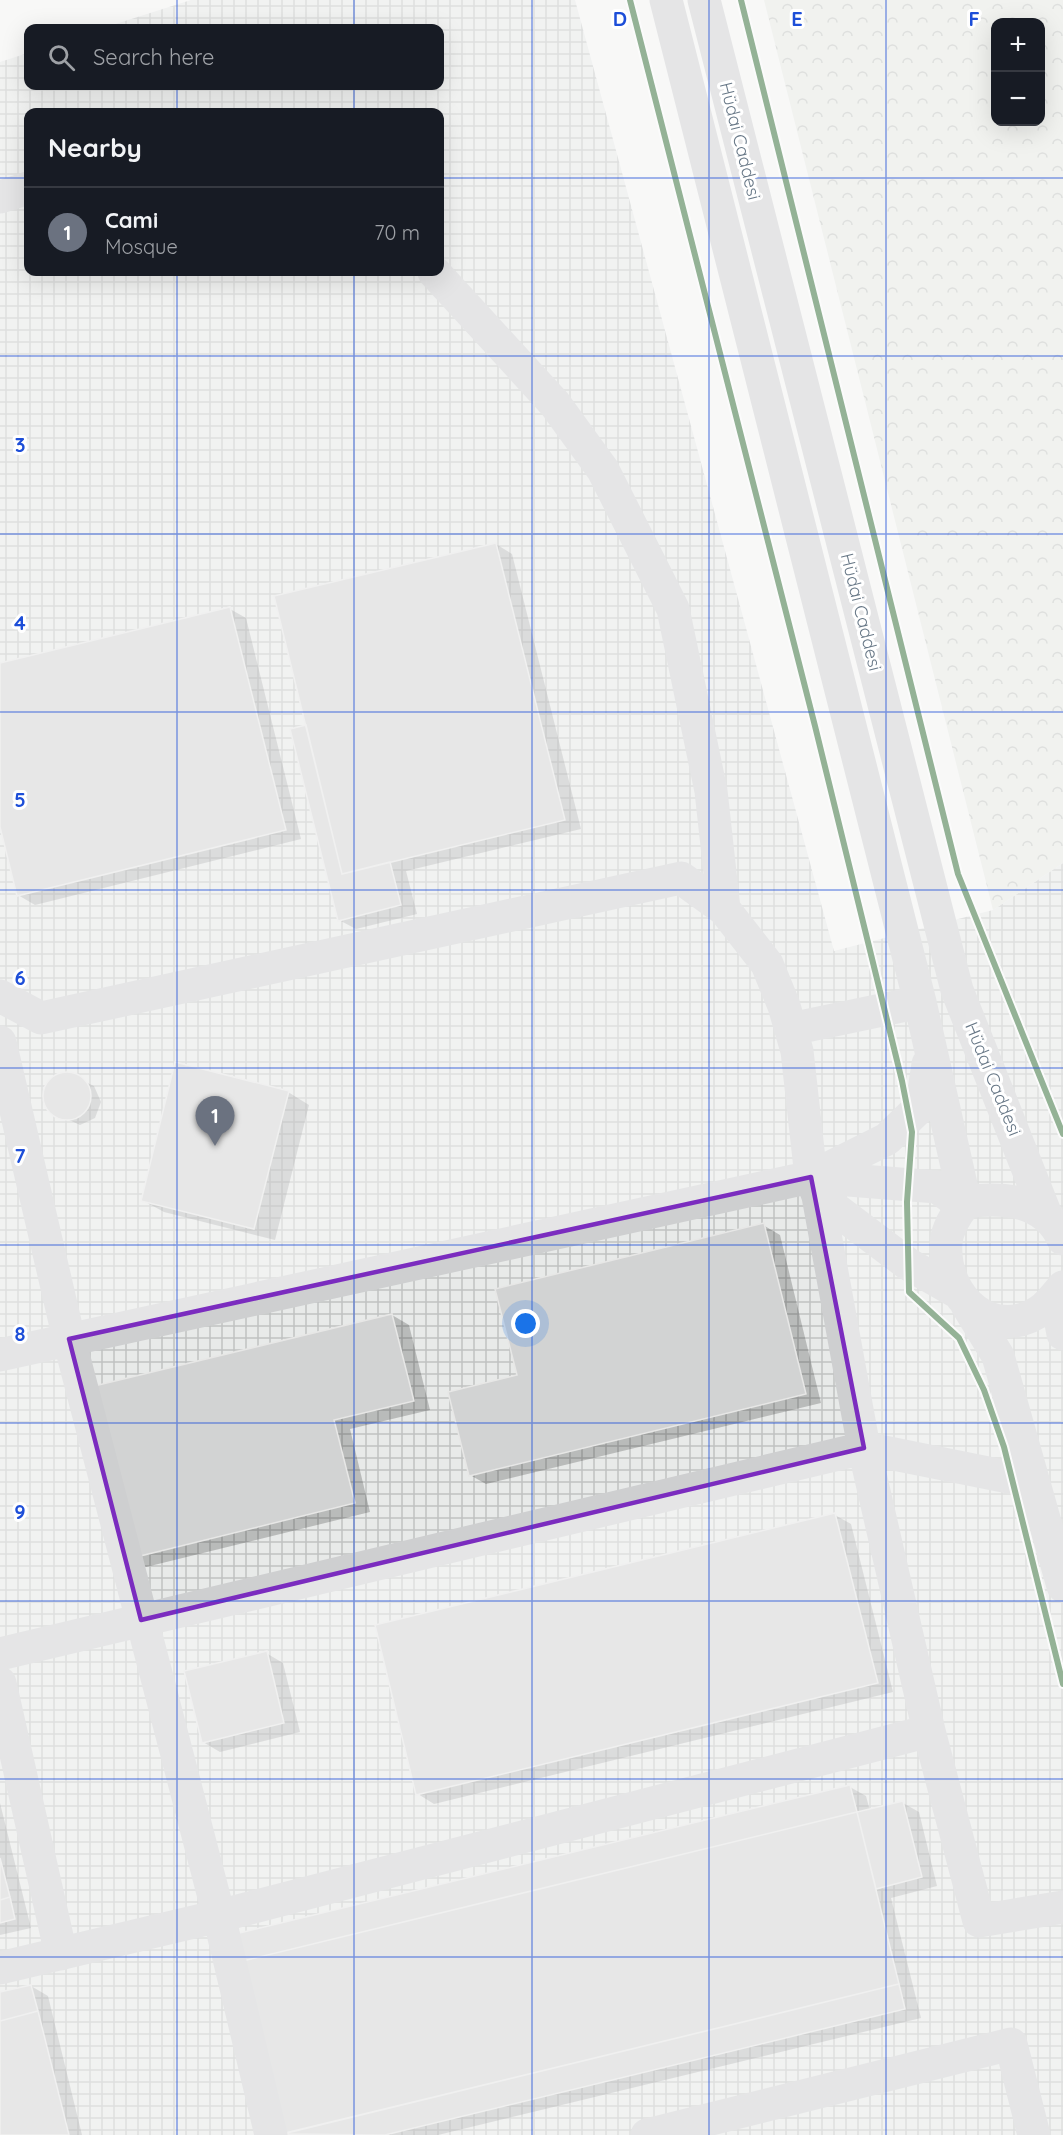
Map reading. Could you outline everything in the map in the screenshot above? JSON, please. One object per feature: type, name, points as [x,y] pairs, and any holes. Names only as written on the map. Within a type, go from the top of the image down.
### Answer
[{"type":"street","name":"Hüdai Caddesi","points":[[666,0],[920,1002],[963,1206]]},
{"type":"street","name":"Hüdai Caddesi","points":[[704,0],[957,990],[1057,1225]]},
{"type":"street","points":[[0,197],[24,189]]},
{"type":"street","points":[[438,276],[555,404],[603,470],[673,609],[711,791],[724,909]]},
{"type":"street","points":[[0,996],[41,1018],[681,878],[724,909],[767,964],[797,1051],[814,1186],[864,1448],[928,1731],[979,1921],[1063,1907]]},
{"type":"street","points":[[791,1029],[920,1002]]},
{"type":"street","points":[[0,1042],[69,1338],[219,1916],[271,2135]]},
{"type":"street","points":[[814,1186],[887,1139],[922,1105],[931,1049]]},
{"type":"street","points":[[0,1355],[69,1338],[814,1186],[937,1187],[963,1206],[1010,1200],[1029,1204],[1057,1225]]},
{"type":"street","points":[[814,1186],[908,1264],[961,1298],[981,1315],[1014,1320],[1037,1312],[1060,1291]]},
{"type":"street","points":[[963,1206],[946,1241],[949,1275],[998,1356],[1063,1586]]},
{"type":"street","points":[[1060,1291],[1063,1334]]},
{"type":"street","points":[[0,1654],[864,1448],[1033,1482]]},
{"type":"street","points":[[0,1683],[61,1954]]},
{"type":"street","points":[[0,1968],[219,1916],[928,1731]]},
{"type":"street","points":[[647,2135],[1011,2044],[1034,2135]]},
{"type":"highlighted area","points":[[811,1177],[864,1448],[141,1620],[69,1339]]},
{"type":"shaded area","points":[[191,0],[575,0],[834,951],[993,910],[1063,863],[1063,2135],[0,2135],[0,62],[24,54],[24,90],[444,90],[444,24],[116,24]]},
{"type":"green space","points":[[764,0],[1063,0],[1063,863],[993,910]]},
{"type":"building","points":[[496,543],[565,820],[342,874],[274,596]]},
{"type":"building","points":[[230,607],[286,830],[17,896],[0,827],[0,663]]},
{"type":"building","points":[[306,725],[342,874],[390,862],[401,905],[338,921],[290,729]]},
{"type":"building","points":[[175,1062],[289,1091],[254,1229],[141,1201]]},
{"type":"building","points":[[67,1072],[84,1079],[91,1096],[84,1113],[67,1120],[50,1113],[43,1096],[50,1079]]},
{"type":"building","points":[[764,1223],[806,1394],[469,1476],[448,1392],[517,1375],[495,1289]]},
{"type":"building","points":[[392,1314],[414,1401],[334,1420],[355,1503],[128,1559],[86,1388]]},
{"type":"building","points":[[835,1513],[878,1683],[416,1795],[375,1625]]},
{"type":"building","points":[[267,1651],[284,1723],[202,1743],[184,1671]]},
{"type":"building","points":[[850,1785],[857,1812],[230,1964],[223,1937]]},
{"type":"building","points":[[903,1801],[922,1877],[876,1889],[857,1812]]},
{"type":"building","points":[[857,1812],[899,1984],[279,2135],[230,1964]]},
{"type":"building","points":[[0,1858],[10,1897],[0,1900]]},
{"type":"building","points":[[10,1897],[15,1919],[0,1923],[0,1900]]},
{"type":"building","points":[[899,1984],[905,2009],[385,2135],[281,2134]]},
{"type":"building","points":[[31,1985],[38,2011],[0,2021],[0,1992]]},
{"type":"building","points":[[38,2011],[69,2135],[0,2135],[0,2021]]},
{"type":"cycle path","points":[[630,0],[815,726],[902,1081],[912,1132],[907,1202],[909,1292],[959,1338],[984,1390],[1004,1447],[1063,1684]]},
{"type":"cycle path","points":[[741,0],[958,874],[1063,1134]]},
{"type":"place","name":"Cami","points":[[215,1146]]}]
